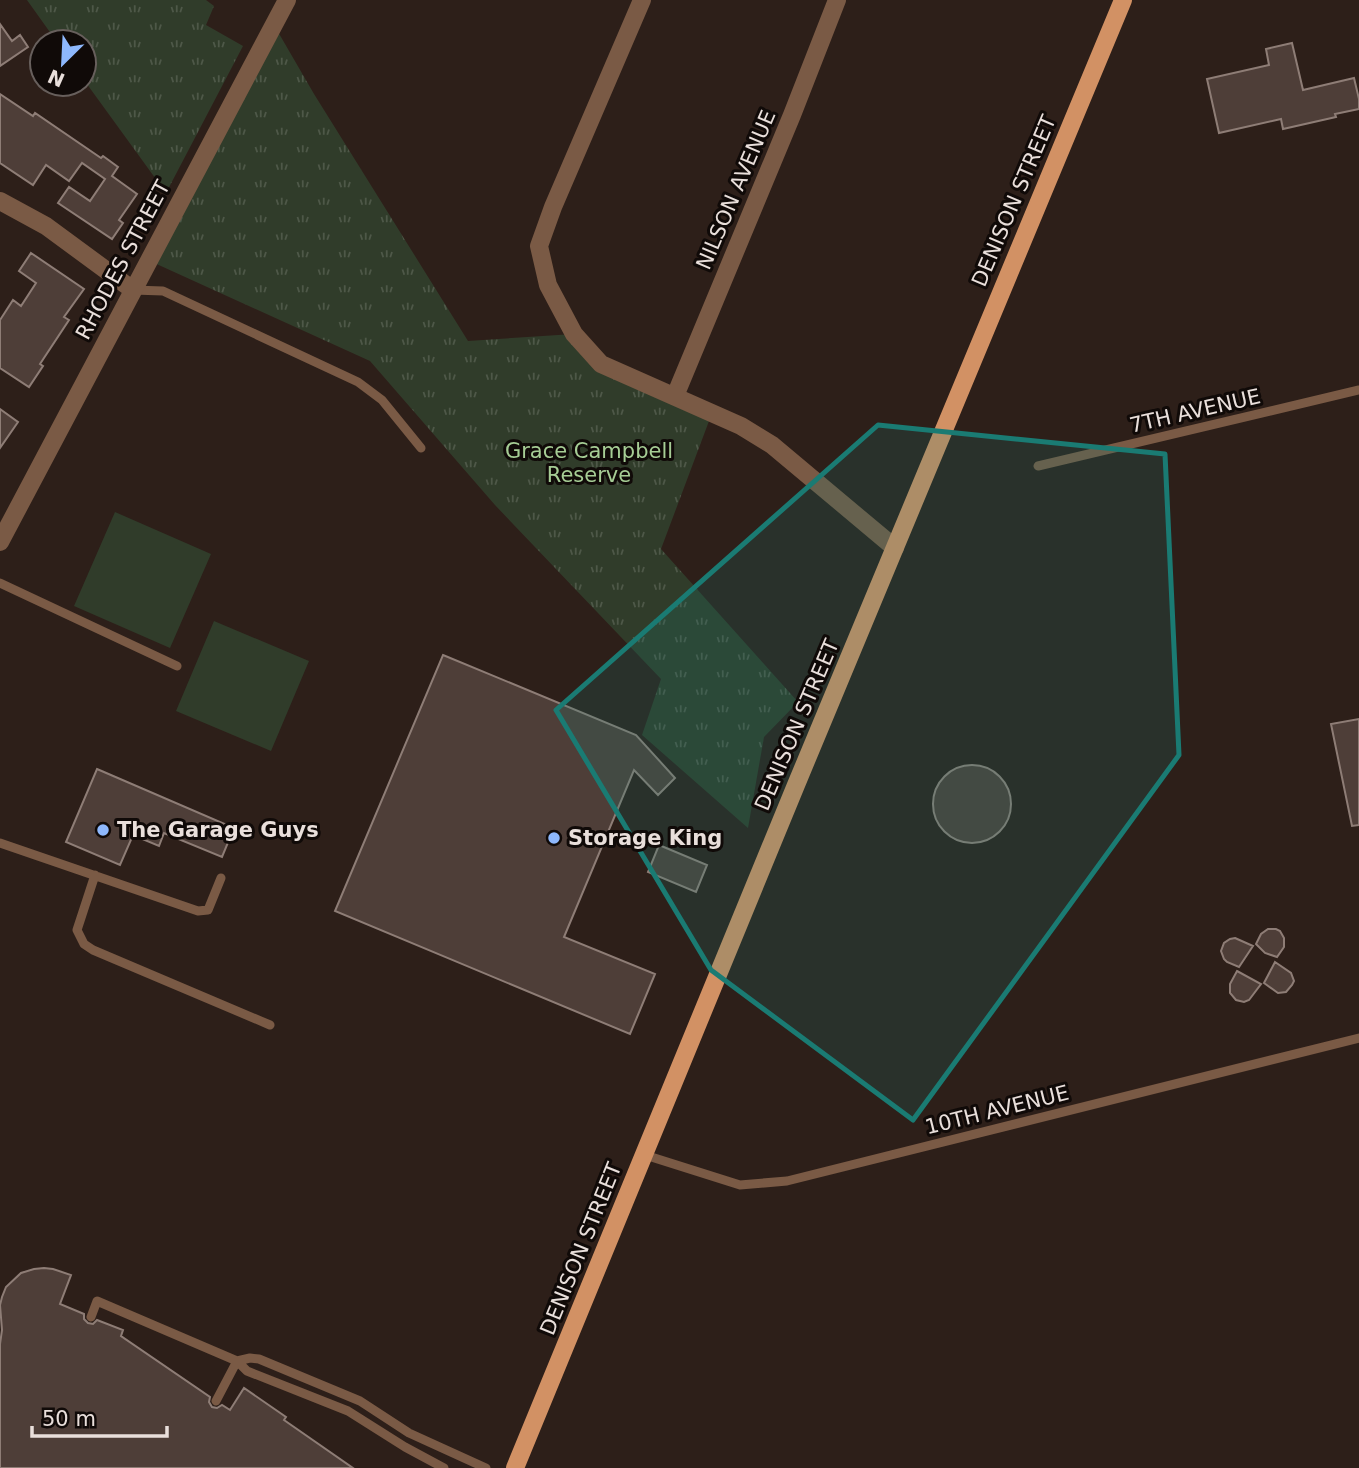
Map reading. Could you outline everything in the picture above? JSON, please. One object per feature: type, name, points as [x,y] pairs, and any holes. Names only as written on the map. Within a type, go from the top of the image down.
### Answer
[{"type":"main road","name":"DENISON STREET","points":[[515,1468],[1123,0]]},
{"type":"street","name":"RHODES STREET","points":[[0,542],[287,0]]},
{"type":"street","points":[[642,0],[553,207],[539,246],[548,285],[574,334],[601,364],[741,426],[772,446],[895,548]]},
{"type":"street","name":"NILSON AVENUE","points":[[675,397],[837,0]]},
{"type":"street","points":[[0,201],[46,226],[133,290]]},
{"type":"lane","points":[[133,290],[163,291],[358,382],[382,400],[421,448]]},
{"type":"lane","name":"7TH AVENUE","points":[[1038,466],[1359,390]]},
{"type":"lane","points":[[0,583],[177,666]]},
{"type":"lane","points":[[0,843],[203,912],[208,910],[221,878]]},
{"type":"lane","points":[[95,875],[77,930],[84,944],[270,1025]]},
{"type":"lane","name":"10TH AVENUE","points":[[645,1155],[740,1185],[787,1181],[1359,1038]]},
{"type":"lane","points":[[91,1317],[97,1301],[237,1360],[247,1371],[348,1411],[444,1468]]},
{"type":"lane","points":[[237,1360],[259,1359],[360,1401],[409,1433],[486,1468]]},
{"type":"lane","points":[[216,1401],[237,1360]]},
{"type":"highlighted area","points":[[878,425],[1165,454],[1179,755],[913,1120],[711,970],[556,710]]},
{"type":"green space","points":[[27,0],[206,0],[214,6],[206,25],[243,46],[166,193],[97,98],[98,28],[47,28]]},
{"type":"green space","name":"Grace Campbell Reserve","points":[[274,25],[468,341],[574,334],[601,364],[712,413],[661,549],[798,702],[764,737],[748,828],[642,735],[661,679],[495,505],[370,361],[150,261]]},
{"type":"green space","points":[[115,512],[211,554],[170,648],[74,606]]},
{"type":"green space","points":[[214,621],[309,661],[271,751],[176,711]]},
{"type":"building","points":[[0,24],[12,41],[20,35],[28,47],[0,66]]},
{"type":"building","points":[[1292,43],[1303,90],[1354,78],[1359,109],[1283,129],[1281,119],[1219,133],[1207,79],[1269,65],[1266,49]]},
{"type":"building","points":[[0,94],[33,116],[35,113],[118,167],[112,176],[137,194],[119,220],[123,223],[112,239],[58,203],[69,187],[90,201],[105,179],[82,163],[69,181],[46,165],[33,185],[0,163]]},
{"type":"building","points":[[31,253],[84,289],[64,317],[69,320],[40,364],[43,366],[29,387],[0,368],[0,320],[13,300],[21,306],[36,283],[19,271]]},
{"type":"building","points":[[0,409],[18,422],[0,448]]},
{"type":"building","points":[[443,655],[636,735],[675,778],[658,795],[634,770],[564,937],[655,974],[630,1034],[335,911]]},
{"type":"building","points":[[1359,719],[1359,825],[1352,826],[1331,724]]},
{"type":"building","points":[[972,765],[987,768],[999,777],[1008,789],[1011,804],[1008,819],[999,831],[987,840],[972,843],[957,840],[945,831],[936,819],[933,804],[936,789],[945,777],[957,768]]},
{"type":"building","points":[[97,769],[234,828],[222,857],[164,833],[159,846],[133,835],[120,865],[66,842]]},
{"type":"building","name":"Storage King","points":[[659,845],[707,865],[696,892],[648,872]]},
{"type":"building","points":[[1268,929],[1280,931],[1284,938],[1284,947],[1277,957],[1265,953],[1256,944],[1261,934]]},
{"type":"building","points":[[1235,938],[1253,946],[1239,967],[1227,962],[1221,951],[1224,943]]},
{"type":"building","points":[[1275,962],[1291,973],[1294,981],[1286,992],[1278,993],[1264,983]]},
{"type":"building","points":[[1237,971],[1261,984],[1249,1000],[1244,1002],[1236,1000],[1230,993],[1230,984]]},
{"type":"building","points":[[44,1268],[71,1275],[60,1304],[84,1314],[88,1323],[93,1324],[97,1320],[123,1330],[121,1336],[210,1397],[212,1407],[222,1405],[230,1410],[244,1388],[286,1417],[284,1420],[353,1468],[0,1468],[0,1305],[6,1287],[21,1273]]},
{"type":"place","name":"The Garage Guys","points":[[103,830]]},
{"type":"place","name":"Storage King","points":[[554,838]]}]
